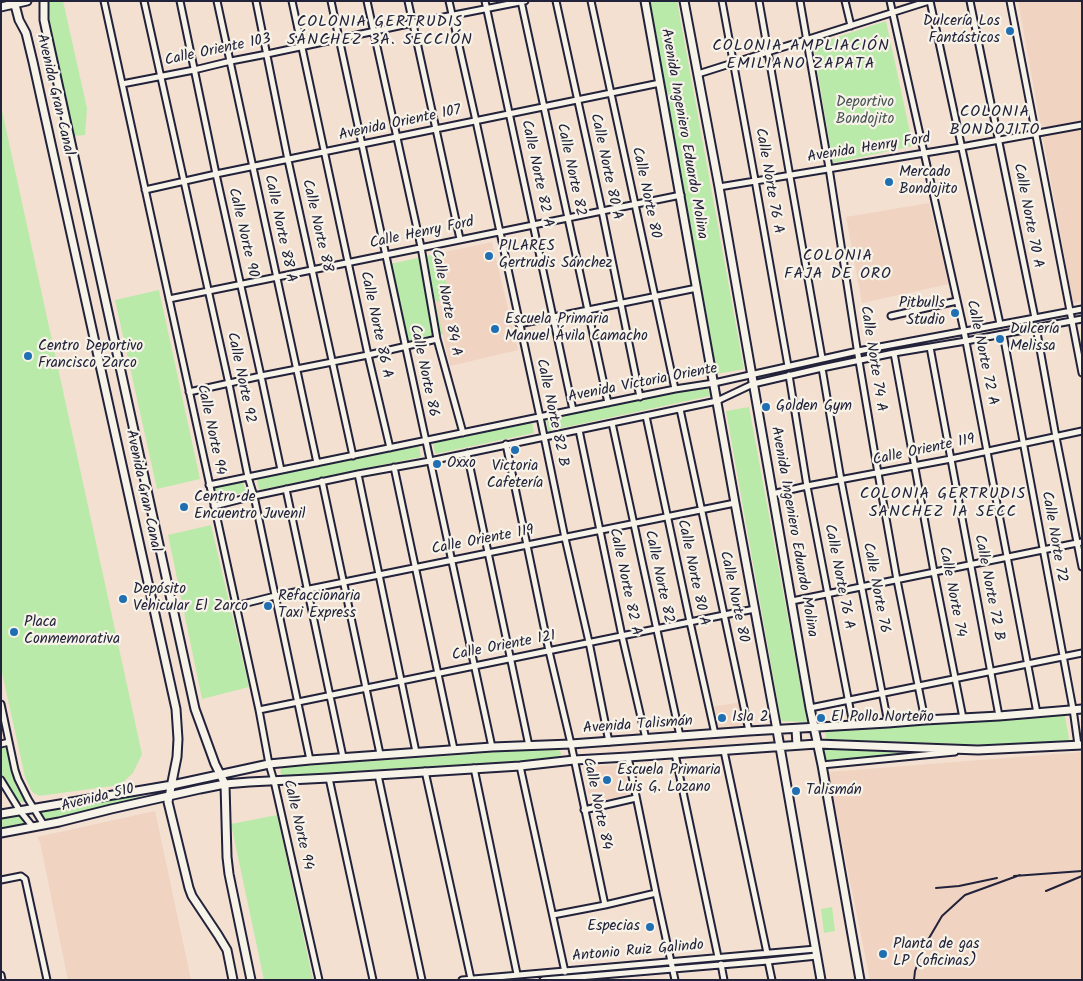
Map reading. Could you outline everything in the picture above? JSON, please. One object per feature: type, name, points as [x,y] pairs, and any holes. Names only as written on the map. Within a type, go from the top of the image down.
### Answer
[{"type":"main road","points":[[1,7],[27,1]]},
{"type":"main road","name":"Avenida Gran Canal","points":[[44,1],[44,20],[195,709],[219,775],[225,784]]},
{"type":"main road","name":"Avenida Ingeniero Eduardo Molina","points":[[646,1],[821,980]]},
{"type":"main road","name":"Avenida Ingeniero Eduardo Molina","points":[[684,1],[719,187],[810,708],[860,980]]},
{"type":"main road","name":"Avenida Gran Canal","points":[[14,3],[19,20],[26,33],[33,62],[176,709],[177,757],[168,802],[189,888],[192,896],[226,950],[234,980]]},
{"type":"main road","name":"Avenida Talismán","points":[[198,780],[269,764],[380,754],[608,742],[1082,709]]},
{"type":"main road","points":[[796,729],[796,745]]},
{"type":"main road","name":"Avenida Talismán","points":[[200,789],[225,784],[520,766],[574,760],[796,745],[817,744],[978,750],[1080,745]]},
{"type":"main road","name":"Avenida 510","points":[[1,814],[198,780]]},
{"type":"main road","points":[[225,784],[229,874],[251,980]]},
{"type":"main road","name":"Avenida 510","points":[[1,833],[33,828],[200,789]]},
{"type":"street","name":"Calle Norte 94","points":[[104,1],[269,764],[319,980]]},
{"type":"street","name":"Calle Norte 92","points":[[144,1],[248,476],[254,496],[310,760]]},
{"type":"street","name":"Calle Norte 90","points":[[180,1],[281,470]]},
{"type":"street","name":"Calle Norte 88 A","points":[[218,1],[252,167],[317,463]]},
{"type":"street","name":"Calle Norte 88","points":[[256,1],[288,160],[354,456]]},
{"type":"street","name":"Calle Norte 86 A","points":[[292,1],[368,355],[390,448]]},
{"type":"street","name":"Calle Norte 86","points":[[331,1],[492,747]]},
{"type":"street","name":"Calle Norte 84 A","points":[[367,1],[421,247],[437,339],[463,433]]},
{"type":"street","points":[[408,1],[460,239]]},
{"type":"street","name":"Calle Norte 82 B","points":[[448,1],[476,121],[589,642],[608,742]]},
{"type":"street","name":"Calle Norte 82 A","points":[[485,1],[573,410]]},
{"type":"street","name":"Calle Norte 80 A","points":[[556,1],[640,397]]},
{"type":"street","name":"Calle Norte 80","points":[[591,1],[675,390]]},
{"type":"street","name":"Calle Norte 76 A","points":[[722,1],[788,366]]},
{"type":"street","points":[[759,1],[822,358]]},
{"type":"street","name":"Calle Norte 74 A","points":[[800,1],[878,473],[897,580],[926,720]]},
{"type":"street","points":[[845,1],[850,26]]},
{"type":"street","name":"Calle Norte 72 A","points":[[890,1],[964,331],[1037,712]]},
{"type":"street","points":[[698,74],[930,1],[1000,324]]},
{"type":"street","name":"Calle Norte 70 A","points":[[970,1],[1034,318]]},
{"type":"street","points":[[1010,1],[1082,373]]},
{"type":"street","name":"Calle Oriente 103","points":[[122,84],[194,70],[231,60],[522,2]]},
{"type":"street","name":"Calle Norte 82","points":[[522,2],[608,403]]},
{"type":"street","name":"Avenida Oriente 107","points":[[145,190],[660,83]]},
{"type":"street","name":"Avenida Henry Ford","points":[[719,187],[1082,125]]},
{"type":"street","name":"Calle Henry Ford","points":[[169,299],[681,195]]},
{"type":"street","points":[[519,324],[697,288]]},
{"type":"street","points":[[891,316],[957,301]]},
{"type":"street","name":"Avenida Victoria Oriente","points":[[209,485],[714,383],[822,358],[1082,308]]},
{"type":"street","name":"Avenida Victoria Oriente","points":[[214,506],[322,481],[430,461],[717,401],[753,384],[789,375],[894,353],[1082,319]]},
{"type":"street","points":[[1036,327],[1056,437],[1080,542],[1082,567]]},
{"type":"street","name":"Calle Norte 72","points":[[1003,334],[1080,745]]},
{"type":"street","points":[[190,392],[437,339]]},
{"type":"street","name":"Calle Norte 72 B","points":[[930,347],[999,716]]},
{"type":"street","name":"Calle Norte 74","points":[[894,353],[962,718]]},
{"type":"street","name":"Calle Norte 76","points":[[822,368],[841,480],[888,723]]},
{"type":"street","name":"Calle Norte 76 A","points":[[789,375],[807,486],[853,724]]},
{"type":"street","name":"Calle Norte 80","points":[[680,409],[749,731]]},
{"type":"street","name":"Calle Norte 80 A","points":[[646,416],[715,734]]},
{"type":"street","name":"Calle Norte 82","points":[[612,423],[680,736]]},
{"type":"street","name":"Calle Norte 82 A","points":[[578,430],[646,739]]},
{"type":"street","name":"Calle Oriente 119","points":[[772,494],[1082,431]]},
{"type":"street","name":"Calle Norte 84","points":[[506,444],[605,905]]},
{"type":"street","points":[[467,453],[529,746]]},
{"type":"street","points":[[394,467],[454,749]]},
{"type":"street","points":[[358,474],[416,752]]},
{"type":"street","points":[[322,481],[380,754]]},
{"type":"street","points":[[286,489],[343,757]]},
{"type":"street","name":"Calle Oriente 119","points":[[235,606],[415,567],[735,503]]},
{"type":"street","points":[[792,601],[1080,542]]},
{"type":"street","name":"Calle Oriente 121","points":[[258,710],[755,609]]},
{"type":"street","points":[[810,708],[1082,654]]},
{"type":"street","points":[[1,704],[18,779],[44,825]]},
{"type":"street","points":[[1,744],[9,742]]},
{"type":"street","name":"Avenida Talismán","points":[[822,765],[978,750]]},
{"type":"street","points":[[724,751],[767,953]]},
{"type":"street","points":[[675,754],[718,957]]},
{"type":"street","points":[[628,757],[675,980]]},
{"type":"street","points":[[520,766],[567,979]]},
{"type":"street","points":[[474,768],[517,974]]},
{"type":"street","points":[[425,771],[471,979]]},
{"type":"street","points":[[378,775],[422,980]]},
{"type":"street","points":[[329,778],[373,980]]},
{"type":"street","points":[[1,780],[33,828]]},
{"type":"street","points":[[584,810],[636,798]]},
{"type":"street","points":[[1,880],[21,876],[25,879],[47,980]]},
{"type":"street","points":[[553,915],[656,893]]},
{"type":"street","name":"Antonio Ruiz Galindo","points":[[462,980],[767,953],[816,952]]},
{"type":"street","name":"Antonio Ruiz Galindo","points":[[544,980],[768,961],[816,952]]},
{"type":"street","points":[[768,961],[772,980]]},
{"type":"street","points":[[721,964],[724,980]]},
{"type":"street","points":[[1,975],[2,980]]},
{"type":"shaded area","points":[[1018,1],[1082,1],[1082,301],[1073,303]]},
{"type":"shaded area","points":[[929,203],[949,284],[862,303],[846,217]]},
{"type":"shaded area","points":[[492,242],[518,350],[450,366],[435,301],[450,298],[440,253]]},
{"type":"shaded area","points":[[742,702],[746,725],[716,729],[711,707]]},
{"type":"shaded area","points":[[1082,752],[1082,980],[870,980],[828,772]]},
{"type":"shaded area","name":"Escuela Primaria Luis G. Lozano","points":[[623,765],[630,794],[591,803],[583,767]]},
{"type":"shaded area","points":[[155,811],[191,980],[68,980],[40,842],[37,837]]},
{"type":"green space","points":[[50,1],[63,1],[87,108],[85,135],[73,136],[47,15],[47,4]]},
{"type":"green space","points":[[650,1],[677,1],[744,369],[717,374]]},
{"type":"green space","name":"Deportivo Bondojito","points":[[886,21],[913,146],[833,163],[813,45]]},
{"type":"green space","name":"Centro Deportivo Francisco Zarco","points":[[1,106],[142,754],[133,773],[120,785],[39,796],[32,792],[25,777],[1,668]]},
{"type":"green space","points":[[440,253],[450,298],[435,302],[443,334],[408,343],[390,264]]},
{"type":"green space","points":[[159,290],[200,479],[157,489],[115,300]]},
{"type":"green space","points":[[707,385],[710,396],[548,431],[546,419]]},
{"type":"green space","points":[[749,407],[807,722],[781,721],[726,411]]},
{"type":"green space","points":[[532,422],[534,433],[435,454],[433,443]]},
{"type":"green space","points":[[419,446],[421,457],[259,490],[257,479]]},
{"type":"green space","points":[[243,482],[246,492],[217,498],[215,488]]},
{"type":"green space","points":[[211,525],[249,687],[202,699],[168,535]]},
{"type":"green space","points":[[1062,714],[1065,716],[1069,739],[1068,741],[1060,742],[989,745],[826,739],[825,730],[897,727]]},
{"type":"green space","points":[[1,747],[6,748],[13,777],[17,788],[25,800],[24,802],[19,802],[1,775]]},
{"type":"green space","points":[[557,748],[561,754],[555,759],[367,770],[287,777],[283,776],[280,771],[283,767],[295,765]]},
{"type":"green space","points":[[824,750],[860,750],[904,753],[908,755],[826,762]]},
{"type":"green space","points":[[142,794],[142,796],[48,821],[44,819],[39,811]]},
{"type":"green space","points":[[19,813],[27,826],[1,830],[1,817]]},
{"type":"green space","points":[[277,815],[313,980],[264,980],[231,824]]},
{"type":"green space","points":[[832,907],[835,931],[824,933],[821,909]]},
{"type":"railway","points":[[1014,876],[1082,871]]},
{"type":"railway","points":[[914,980],[915,971],[925,945],[942,916],[965,895],[1020,875]]},
{"type":"railway","points":[[1046,891],[1082,876]]},
{"type":"railway","points":[[936,888],[959,886],[997,878]]},
{"type":"place","name":"Dulcería Los Fantásticos","points":[[1010,31]]},
{"type":"place","name":"Mercado Bondojito","points":[[889,182]]},
{"type":"place","name":"PILARES Gertrudis Sánchez","points":[[489,256]]},
{"type":"place","name":"Pitbulls Studio","points":[[955,313]]},
{"type":"place","name":"Escuela Primaria Manuel Ávila Camacho","points":[[495,329]]},
{"type":"place","name":"Dulcería Melissa","points":[[1000,339]]},
{"type":"place","name":"Centro Deportivo Francisco Zarco","points":[[28,356]]},
{"type":"place","name":"Golden Gym","points":[[766,407]]},
{"type":"place","name":"Victoria Cafetería","points":[[515,450]]},
{"type":"place","name":"Oxxo","points":[[437,464]]},
{"type":"place","name":"Centro de Encuentro Juvenil","points":[[184,507]]},
{"type":"place","name":"Depósito Vehicular El Zarco","points":[[123,599]]},
{"type":"place","name":"Refaccionaria Taxi Express","points":[[268,606]]},
{"type":"place","name":"Placa Conmemorativa","points":[[14,632]]},
{"type":"place","name":"Isla 2","points":[[722,718]]},
{"type":"place","name":"El Pollo Norteño","points":[[821,718]]},
{"type":"place","name":"Escuela Primaria Luis G. Lozano","points":[[607,780]]},
{"type":"place","name":"Talismán","points":[[796,791]]},
{"type":"place","name":"Especias","points":[[650,927]]},
{"type":"place","name":"Planta de gas LP (oficinas)","points":[[883,954]]},
{"type":"district","name":"COLONIA GERTRUDIS SÁNCHEZ 3A. SECCIÓN","points":[[380,32]]},
{"type":"district","name":"COLONIA AMPLIACIÓN EMILIANO ZAPATA","points":[[801,56]]},
{"type":"district","name":"COLONIA BONDOJITO","points":[[995,122]]},
{"type":"district","name":"COLONIA FAJA DE ORO","points":[[838,266]]},
{"type":"district","name":"COLONIA GERTRUDIS SANCHEZ 1A SECC","points":[[943,504]]}]
